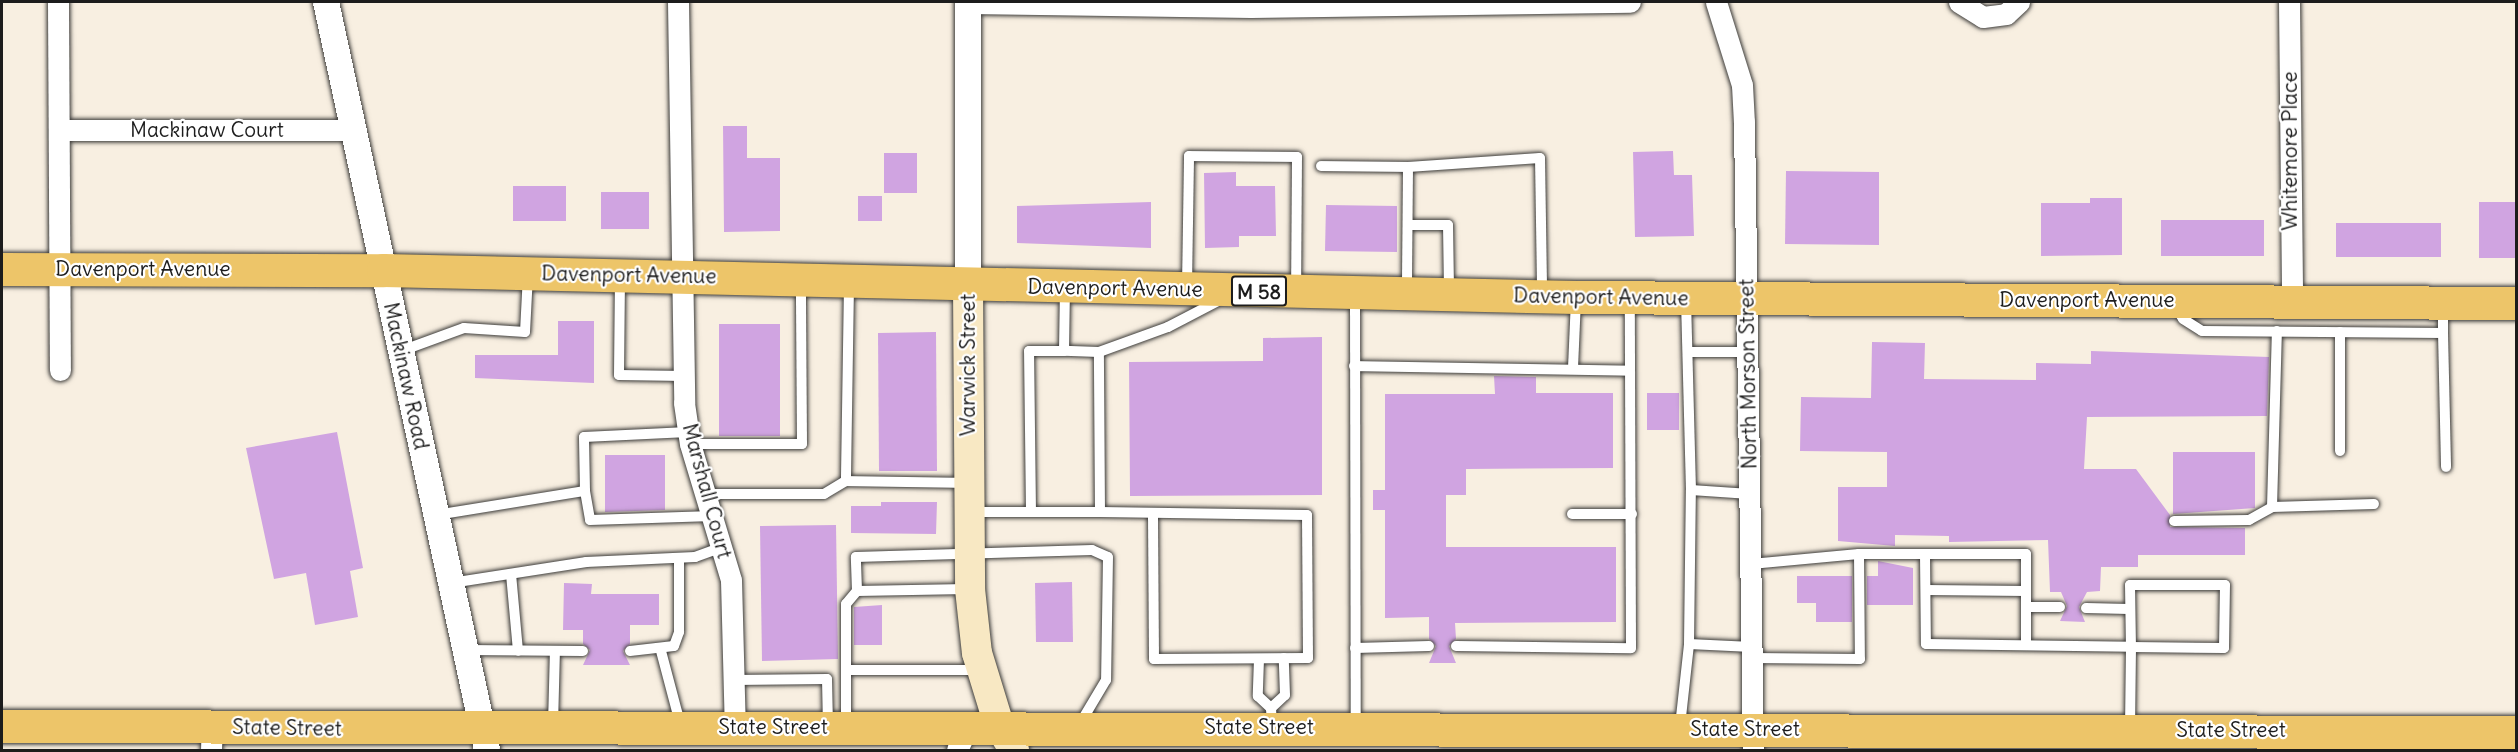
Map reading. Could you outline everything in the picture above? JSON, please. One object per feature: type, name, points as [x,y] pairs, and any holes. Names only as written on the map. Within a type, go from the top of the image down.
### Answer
[{"type":"main road","name":"Davenport Avenue","points":[[2,269],[383,270],[1186,290],[1576,297],[2292,301],[2443,318],[2517,303]]},
{"type":"main road","name":"Warwick Street","points":[[968,285],[970,589],[982,670],[985,738]]},
{"type":"main road","name":"State Street","points":[[2,726],[212,738],[485,741],[553,730],[837,727],[985,738],[1079,725],[1272,717],[1480,739],[1680,729],[1754,740],[2026,741],[2130,729],[2312,740],[2517,732]]},
{"type":"main road","points":[[985,738],[1032,750]]},
{"type":"street","points":[[58,2],[60,370]]},
{"type":"street","name":"Mackinaw Road","points":[[326,2],[485,741]]},
{"type":"street","name":"Marshall Court","points":[[678,2],[684,376],[689,438],[731,580],[735,728]]},
{"type":"street","points":[[968,2],[1251,4],[1630,2]]},
{"type":"street","name":"Warwick Street","points":[[968,2],[968,285]]},
{"type":"street","name":"North Morson Street","points":[[1716,2],[1742,85],[1754,740]]},
{"type":"street","points":[[1959,2],[1972,14],[1995,17],[2019,2]]},
{"type":"street","name":"Whitemore Place","points":[[2289,2],[2292,301]]},
{"type":"street","name":"Mackinaw Court","points":[[60,130],[353,130]]},
{"type":"lane","points":[[1186,290],[1189,156],[1297,157],[1296,291]]},
{"type":"lane","points":[[1322,166],[1408,167],[1540,158],[1542,296]]},
{"type":"lane","points":[[1407,293],[1408,167]]},
{"type":"lane","points":[[1408,225],[1448,225],[1449,294]]},
{"type":"lane","points":[[400,352],[464,328],[525,332],[528,273]]},
{"type":"lane","points":[[620,275],[619,375],[684,376]]},
{"type":"lane","points":[[713,516],[590,520],[585,491],[584,436],[689,438],[802,444],[801,280]]},
{"type":"lane","points":[[846,481],[849,282]]},
{"type":"lane","points":[[1064,351],[1065,287]]},
{"type":"lane","points":[[1031,512],[1029,351],[1099,352],[1168,327],[1239,290]]},
{"type":"lane","points":[[1355,292],[1356,727]]},
{"type":"lane","points":[[1573,369],[1576,297]]},
{"type":"lane","points":[[1456,646],[1630,648],[1632,514],[1628,372],[1630,297]]},
{"type":"lane","points":[[1680,729],[1689,644],[1691,490],[1686,298]]},
{"type":"lane","points":[[2172,300],[2194,329],[2340,332],[2443,318],[2446,467]]},
{"type":"lane","points":[[2272,507],[2277,331]]},
{"type":"lane","points":[[2340,332],[2340,451]]},
{"type":"lane","points":[[1099,352],[1100,512]]},
{"type":"lane","points":[[1688,352],[1747,352]]},
{"type":"lane","points":[[1354,366],[1628,372]]},
{"type":"lane","points":[[704,494],[824,494],[846,481],[969,483]]},
{"type":"lane","points":[[1691,490],[1750,494]]},
{"type":"lane","points":[[436,515],[585,491]]},
{"type":"lane","points":[[2174,521],[2249,520],[2272,507],[2373,504]]},
{"type":"lane","points":[[969,512],[1306,515],[1308,658],[1154,659],[1153,514]]},
{"type":"lane","points":[[1572,514],[1632,514]]},
{"type":"lane","points":[[451,583],[586,562],[679,558],[723,547]]},
{"type":"lane","points":[[837,727],[846,669],[846,604],[857,591],[856,557],[1092,550],[1108,557],[1106,680],[1079,725]]},
{"type":"lane","points":[[1689,644],[1752,652],[1860,659],[1859,554]]},
{"type":"lane","points":[[1751,564],[1859,554],[2026,554],[2026,645]]},
{"type":"lane","points":[[1925,555],[1926,644],[2026,645],[2131,647],[2224,648],[2225,585],[2130,585],[2131,647],[2130,729]]},
{"type":"lane","points":[[630,651],[661,651],[674,646],[679,632],[679,558]]},
{"type":"lane","points":[[511,574],[518,651]]},
{"type":"lane","points":[[857,591],[970,589]]},
{"type":"lane","points":[[1926,590],[2026,591]]},
{"type":"lane","points":[[2026,607],[2060,608]]},
{"type":"lane","points":[[2086,608],[2130,609]]},
{"type":"lane","points":[[1355,648],[1429,646]]},
{"type":"lane","points":[[465,650],[583,651]]},
{"type":"lane","points":[[553,730],[555,651]]},
{"type":"lane","points":[[661,651],[681,728]]},
{"type":"lane","points":[[1259,658],[1258,696],[1272,717],[1286,695],[1284,658]]},
{"type":"lane","points":[[846,669],[982,670]]},
{"type":"lane","points":[[734,680],[827,679],[837,727]]},
{"type":"building","points":[[723,126],[747,126],[747,158],[780,158],[780,231],[724,232]]},
{"type":"building","points":[[1673,151],[1674,175],[1692,175],[1694,236],[1635,237],[1633,152]]},
{"type":"building","points":[[884,153],[917,153],[917,193],[884,193]]},
{"type":"building","points":[[1786,171],[1879,172],[1879,245],[1785,244]]},
{"type":"building","points":[[1236,172],[1236,186],[1275,186],[1276,236],[1239,236],[1239,247],[1205,248],[1204,173]]},
{"type":"building","points":[[513,186],[566,186],[566,221],[513,221]]},
{"type":"building","points":[[601,192],[649,192],[649,229],[601,229]]},
{"type":"building","points":[[858,196],[882,196],[882,221],[858,221]]},
{"type":"building","points":[[2090,198],[2122,198],[2122,255],[2041,256],[2041,203],[2090,203]]},
{"type":"building","points":[[1151,202],[1151,248],[1017,243],[1017,206]]},
{"type":"building","points":[[2479,202],[2517,202],[2517,258],[2479,258]]},
{"type":"building","points":[[1326,205],[1397,206],[1397,252],[1325,251]]},
{"type":"building","points":[[2161,220],[2264,220],[2264,256],[2161,256]]},
{"type":"building","points":[[2336,223],[2441,223],[2441,257],[2336,257]]},
{"type":"building","points":[[558,321],[594,321],[594,383],[475,378],[475,355],[558,355]]},
{"type":"building","points":[[719,324],[780,324],[780,436],[719,436]]},
{"type":"building","points":[[936,332],[937,471],[879,471],[878,333]]},
{"type":"building","points":[[1322,337],[1322,495],[1130,496],[1129,362],[1263,361],[1263,338]]},
{"type":"building","points":[[1872,342],[1925,343],[1924,379],[2036,380],[2036,363],[2091,364],[2091,351],[2269,357],[2267,416],[2087,417],[2084,469],[2136,469],[2170,515],[2170,527],[2245,528],[2245,555],[2138,555],[2138,567],[2101,567],[2100,591],[2087,592],[2079,607],[2085,622],[2060,621],[2067,606],[2061,592],[2050,592],[2048,540],[1949,542],[1949,536],[1895,535],[1895,546],[1838,541],[1838,487],[1887,487],[1887,452],[1800,451],[1801,397],[1871,398]]},
{"type":"building","points":[[1494,376],[1536,377],[1536,393],[1613,393],[1613,468],[1466,469],[1466,495],[1446,495],[1446,547],[1616,547],[1616,622],[1455,623],[1456,639],[1449,646],[1456,663],[1429,663],[1436,646],[1429,639],[1429,617],[1385,618],[1385,510],[1373,510],[1373,490],[1385,490],[1385,394],[1495,394]]},
{"type":"building","points":[[1647,393],[1679,393],[1679,430],[1647,430]]},
{"type":"building","points":[[337,432],[363,568],[350,571],[358,617],[315,625],[306,573],[274,579],[246,448]]},
{"type":"building","points":[[2173,452],[2255,452],[2255,508],[2173,514]]},
{"type":"building","points":[[605,455],[665,455],[665,510],[605,512]]},
{"type":"building","points":[[881,502],[937,502],[936,534],[851,533],[851,506],[881,506]]},
{"type":"building","points":[[836,525],[838,659],[762,661],[760,526]]},
{"type":"building","points":[[1878,561],[1913,568],[1913,605],[1867,605],[1867,576],[1878,576]]},
{"type":"building","points":[[1797,576],[1852,576],[1852,622],[1816,622],[1816,603],[1797,603]]},
{"type":"building","points":[[1072,582],[1073,642],[1036,642],[1035,583]]},
{"type":"building","points":[[564,583],[592,584],[591,594],[659,594],[659,625],[630,625],[630,644],[623,651],[630,665],[583,665],[590,650],[583,644],[583,630],[563,630]]},
{"type":"building","points":[[882,605],[882,645],[854,645],[854,607]]}]
